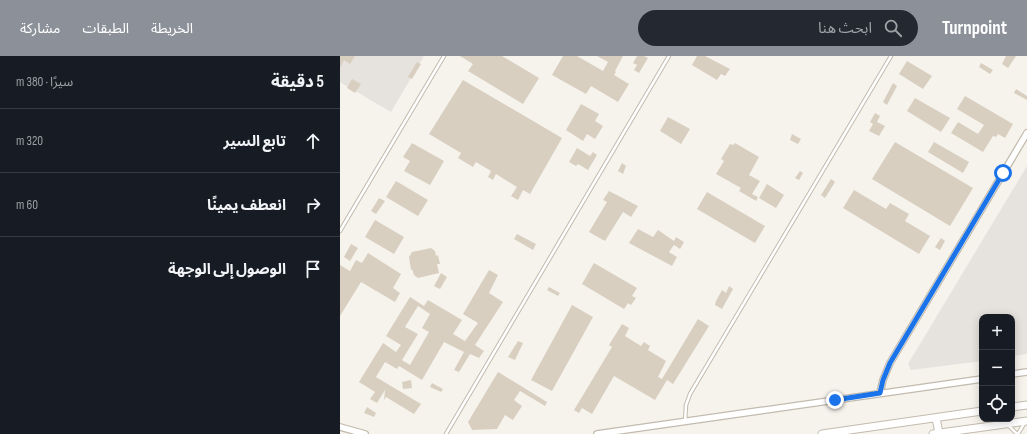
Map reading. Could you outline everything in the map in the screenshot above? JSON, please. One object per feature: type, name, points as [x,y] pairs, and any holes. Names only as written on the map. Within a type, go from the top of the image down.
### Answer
[{"type":"street","points":[[880,393],[883,380],[890,363],[1027,133]]},
{"type":"street","points":[[1015,374],[1027,372]]},
{"type":"street","points":[[597,434],[979,378]]},
{"type":"street","points":[[1015,407],[1027,405]]},
{"type":"street","points":[[822,434],[979,412]]},
{"type":"street","points":[[936,418],[939,433],[1026,421]]},
{"type":"street","points":[[340,427],[365,434]]},
{"type":"lane","points":[[340,231],[444,56]]},
{"type":"lane","points":[[446,434],[669,56]]},
{"type":"lane","points":[[685,422],[686,405],[690,394],[891,56]]},
{"type":"lane","points":[[1007,424],[1018,434],[1026,421]]},
{"type":"shaded area","points":[[340,56],[424,56],[391,112],[340,82]]},
{"type":"shaded area","points":[[1027,166],[1027,354],[1015,356],[1015,314],[979,314],[979,361],[911,370],[908,364]]},
{"type":"building","points":[[340,56],[355,56],[350,64],[344,60],[340,68]]},
{"type":"building","points":[[460,56],[502,56],[539,78],[523,104],[468,71],[473,64]]},
{"type":"building","points":[[563,56],[577,56],[603,71],[608,62],[597,56],[623,56],[614,75],[629,84],[618,102],[591,86],[586,94],[552,75]]},
{"type":"building","points":[[637,56],[644,56],[648,58],[639,73],[634,70],[637,65],[633,63]]},
{"type":"building","points":[[697,56],[705,56],[730,69],[725,76],[721,74],[717,80],[692,65]]},
{"type":"building","points":[[1006,56],[1016,56],[1008,68],[1002,64]]},
{"type":"building","points":[[907,61],[932,76],[923,89],[899,74]]},
{"type":"building","points":[[417,62],[421,64],[412,79],[408,77]]},
{"type":"building","points":[[981,63],[993,70],[990,74],[979,67]]},
{"type":"building","points":[[352,79],[361,84],[355,93],[347,88]]},
{"type":"building","points":[[463,80],[562,138],[530,194],[523,190],[518,200],[511,196],[517,187],[496,174],[493,180],[488,177],[491,171],[476,162],[473,167],[458,158],[461,153],[429,134]]},
{"type":"building","points":[[893,83],[897,86],[887,105],[883,102]]},
{"type":"building","points":[[1016,89],[1027,96],[1027,100],[1014,93]]},
{"type":"building","points":[[965,96],[1013,124],[1005,138],[998,134],[996,137],[993,136],[983,152],[951,133],[958,122],[978,134],[984,125],[957,109]]},
{"type":"building","points":[[915,98],[950,118],[941,132],[907,111]]},
{"type":"building","points":[[581,104],[599,114],[595,121],[603,126],[595,139],[587,134],[583,141],[566,130]]},
{"type":"building","points":[[875,113],[880,116],[877,122],[885,126],[879,136],[869,131],[873,124],[870,122]]},
{"type":"building","points":[[668,117],[690,129],[681,144],[660,131]]},
{"type":"building","points":[[792,134],[801,139],[798,144],[790,140]]},
{"type":"building","points":[[895,142],[973,188],[950,226],[872,179]]},
{"type":"building","points":[[934,142],[969,162],[963,173],[928,152]]},
{"type":"building","points":[[412,143],[444,161],[430,185],[404,171],[410,161],[403,157]]},
{"type":"building","points":[[735,143],[759,157],[749,175],[760,181],[752,194],[758,197],[756,201],[739,191],[741,188],[716,174],[724,161],[721,159],[730,144],[733,145]]},
{"type":"building","points":[[577,148],[590,156],[593,152],[597,155],[588,170],[578,164],[576,166],[569,162]]},
{"type":"building","points":[[622,163],[626,166],[623,174],[618,171]]},
{"type":"building","points":[[800,171],[803,173],[799,180],[795,178]]},
{"type":"building","points":[[831,179],[835,182],[825,198],[821,195]]},
{"type":"building","points":[[396,181],[428,200],[418,216],[386,197]]},
{"type":"building","points":[[767,184],[784,195],[776,208],[759,198]]},
{"type":"building","points":[[854,190],[886,209],[890,203],[909,214],[905,221],[930,236],[919,254],[843,208]]},
{"type":"building","points":[[609,191],[638,206],[631,217],[623,212],[605,241],[589,232],[607,202],[603,200]]},
{"type":"building","points":[[707,192],[765,226],[755,243],[697,209]]},
{"type":"building","points":[[379,198],[385,201],[376,214],[371,211]]},
{"type":"building","points":[[375,220],[404,237],[394,254],[365,237]]},
{"type":"building","points":[[638,229],[653,237],[658,230],[674,241],[676,237],[684,242],[680,249],[674,245],[669,252],[677,257],[672,266],[629,243]]},
{"type":"building","points":[[517,234],[536,244],[533,250],[514,239]]},
{"type":"building","points":[[941,238],[945,241],[940,250],[935,247]]},
{"type":"building","points":[[351,244],[358,248],[350,261],[344,257]]},
{"type":"building","points":[[431,248],[435,251],[436,256],[438,255],[440,264],[437,264],[439,273],[418,278],[414,275],[412,269],[411,270],[409,257],[412,252]]},
{"type":"building","points":[[368,253],[401,274],[393,288],[400,293],[395,302],[361,282],[340,316],[340,265],[350,271],[356,260],[362,263]]},
{"type":"building","points":[[594,263],[637,288],[632,296],[636,298],[631,305],[628,303],[624,309],[582,284]]},
{"type":"building","points":[[489,270],[498,275],[489,293],[503,302],[475,345],[484,351],[479,358],[470,354],[459,372],[454,370],[464,352],[444,342],[422,380],[399,366],[397,369],[385,362],[376,377],[421,404],[414,414],[386,397],[384,400],[385,390],[377,403],[370,399],[375,392],[359,382],[383,343],[396,352],[401,345],[386,336],[410,297],[424,306],[428,300],[462,320],[453,334],[465,341],[478,323],[463,314]],"holes":[[[418,306],[430,314],[422,328],[429,332],[410,365],[402,360],[418,334],[405,327]]]},
{"type":"building","points":[[441,273],[447,277],[440,289],[434,286]]},
{"type":"building","points":[[729,286],[733,289],[722,309],[715,305],[716,301],[722,290],[726,293]]},
{"type":"building","points":[[549,287],[560,293],[558,296],[547,290]]},
{"type":"building","points":[[572,305],[593,317],[552,391],[531,380]]},
{"type":"building","points":[[698,319],[709,326],[673,384],[667,380],[655,400],[614,376],[592,414],[582,408],[579,413],[574,410],[612,347],[609,345],[622,324],[629,328],[625,336],[641,346],[644,342],[650,346],[648,350],[666,361],[658,377],[662,379]]},
{"type":"building","points":[[518,341],[523,343],[515,360],[508,357]]},
{"type":"building","points":[[498,372],[547,402],[545,406],[520,391],[514,400],[522,406],[513,420],[505,415],[497,429],[472,430],[468,422]]},
{"type":"building","points":[[411,380],[412,388],[403,389],[402,382]]},
{"type":"building","points":[[432,383],[443,389],[441,392],[430,387]]},
{"type":"building","points":[[367,407],[376,413],[374,417],[364,413]]},
{"type":"route","points":[[835,400],[880,393],[883,380],[890,363],[1003,173]]}]
